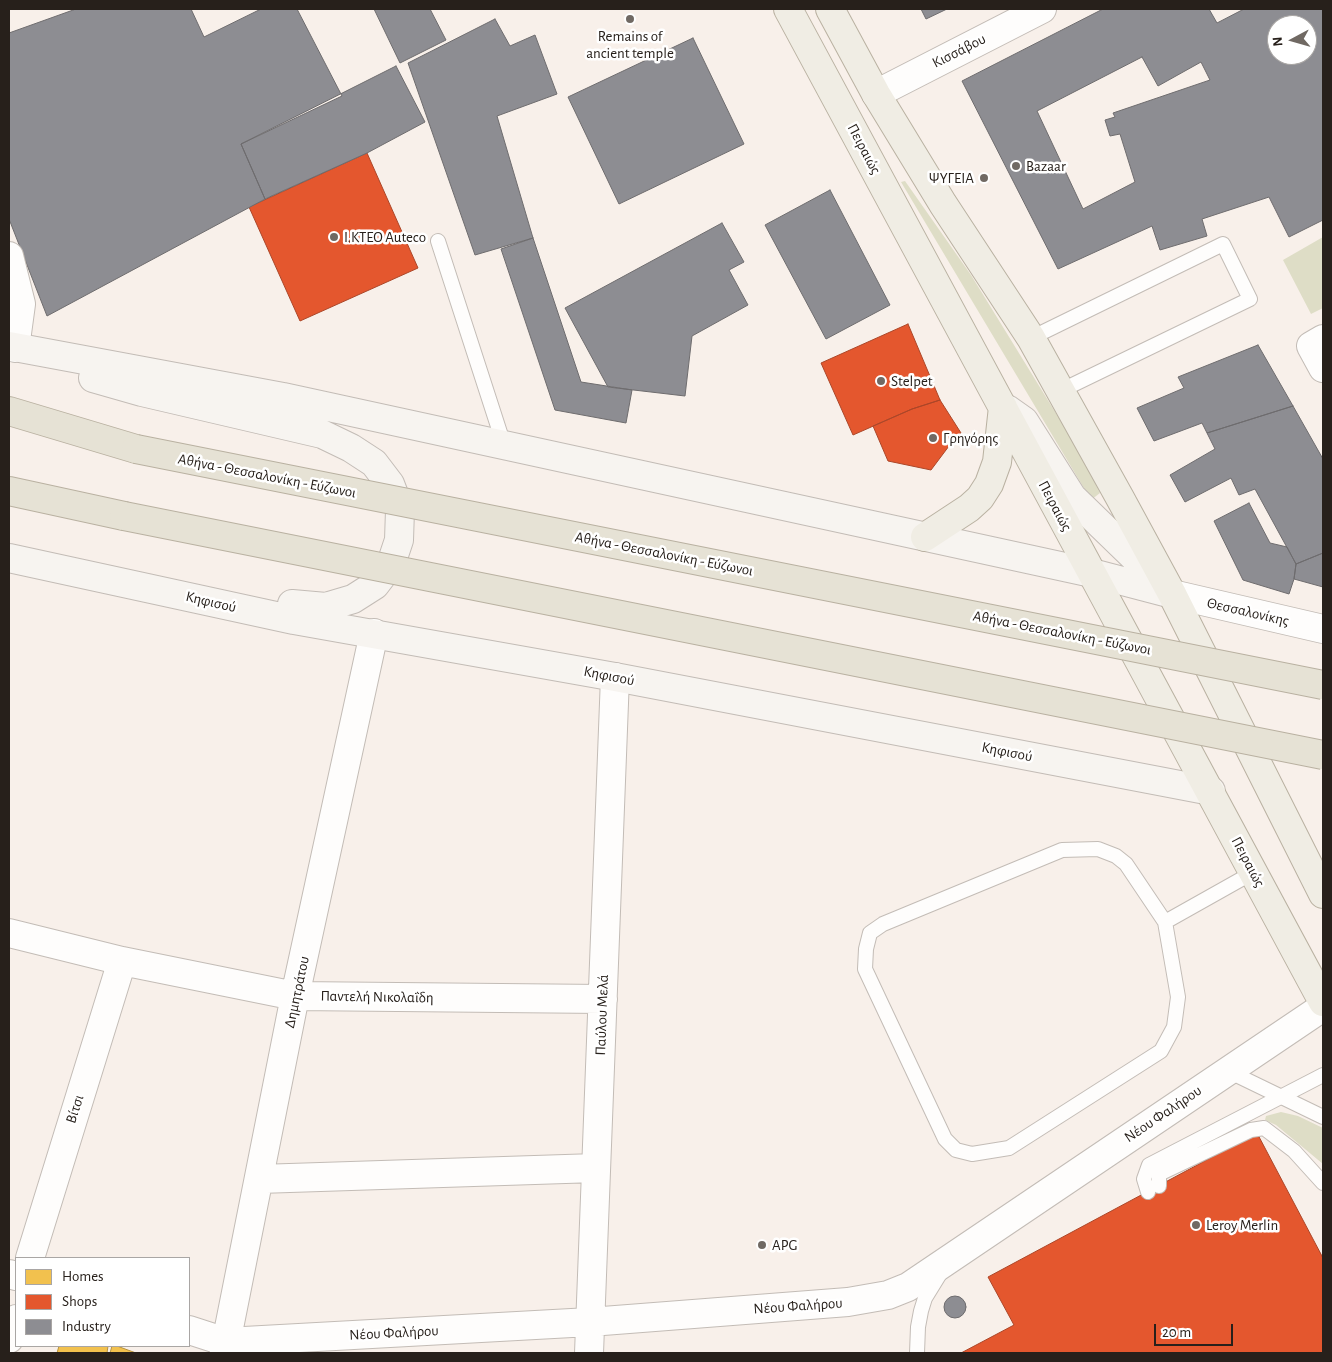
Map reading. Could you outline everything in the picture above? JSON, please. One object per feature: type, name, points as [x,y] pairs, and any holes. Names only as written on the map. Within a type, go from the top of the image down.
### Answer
[{"type":"highway","name":"Αθήνα - Θεσσαλονίκη - Εύζωνοι","points":[[9,411],[136,450],[1323,684]]},
{"type":"highway","points":[[9,491],[134,518],[1323,755]]},
{"type":"main road","name":"Πειραιώς","points":[[788,9],[1323,1002]]},
{"type":"main road","points":[[830,9],[876,94],[943,204],[1031,338],[1172,594],[1323,894]]},
{"type":"main road","points":[[12,347],[283,397],[1092,573],[1172,594]]},
{"type":"main road","points":[[12,347],[79,374],[133,390],[322,434],[351,448],[374,463],[390,484],[400,510],[399,540],[391,564],[375,585],[353,599],[326,607],[156,590]]},
{"type":"main road","points":[[925,537],[969,508],[980,498],[989,484],[997,462],[1003,408],[1024,420],[1072,497],[1172,594]]},
{"type":"main road","name":"Κηφισού","points":[[9,558],[294,620],[615,676],[1211,791]]},
{"type":"street","name":"Κισσάβου","points":[[876,94],[1042,9]]},
{"type":"street","points":[[9,256],[21,304],[12,347]]},
{"type":"street","name":"Θεσσαλονίκης","points":[[1172,594],[1323,629]]},
{"type":"street","name":"Δημητράτου","points":[[225,1348],[295,996],[374,633]]},
{"type":"street","name":"Παύλου Μελά","points":[[589,1353],[615,676]]},
{"type":"street","name":"Παντελή Νικολαΐδη","points":[[9,933],[122,961],[295,996],[603,999]]},
{"type":"street","name":"Βίτσι","points":[[30,1257],[122,961]]},
{"type":"street","name":"Νέου Φαλήρου","points":[[190,1330],[225,1348],[870,1300],[908,1287],[1323,1007]]},
{"type":"street","points":[[259,1179],[596,1168]]},
{"type":"street","points":[[9,1339],[15,1322]]},
{"type":"lane","points":[[438,241],[504,445]]},
{"type":"lane","points":[[1031,338],[1223,244],[1250,299],[1060,391]]},
{"type":"lane","points":[[1079,848],[1098,849],[1116,856],[1126,864],[1165,922],[1178,997],[1174,1028],[1161,1051],[1009,1148],[972,1154],[956,1150],[945,1139],[865,969],[866,949],[870,933],[883,924],[1053,854],[1079,848]]},
{"type":"lane","points":[[1165,922],[1254,872]]},
{"type":"lane","points":[[1228,1071],[1323,1117]]},
{"type":"lane","points":[[1323,1076],[1148,1165],[1144,1179],[1154,1189],[1159,1174],[1251,1130],[1264,1128],[1294,1151],[1323,1183]]},
{"type":"lane","points":[[917,1353],[918,1327],[925,1298],[950,1259]]},
{"type":"green space","points":[[905,181],[971,275],[1084,459],[1100,493],[1091,500],[901,182]]},
{"type":"green space","points":[[1323,237],[1323,308],[1311,314],[1283,260]]},
{"type":"green space","points":[[1281,1112],[1298,1116],[1323,1128],[1323,1164],[1276,1125],[1265,1120],[1266,1116]]},
{"type":"building: Homes","points":[[59,1347],[108,1347],[107,1353],[57,1353]]},
{"type":"building: Homes","points":[[112,1347],[120,1347],[136,1353],[110,1353]]},
{"type":"building: Shops","name":"Ι.ΚΤΕΟ Auteco","points":[[367,153],[418,268],[300,321],[249,207]]},
{"type":"building: Shops","name":"Stelpet","points":[[908,324],[940,400],[912,409],[853,435],[821,363]]},
{"type":"building: Shops","points":[[940,400],[961,433],[931,470],[888,461],[873,426],[912,409]]},
{"type":"building: Shops","name":"Leroy Merlin","points":[[1257,1133],[1323,1258],[1323,1353],[961,1353],[1014,1325],[988,1277]]},
{"type":"building: Industry","points":[[76,9],[191,9],[204,37],[261,9],[297,9],[342,96],[241,144],[265,199],[47,316],[9,219],[9,33]]},
{"type":"building: Industry","points":[[374,9],[430,9],[446,40],[400,63]]},
{"type":"building: Industry","points":[[921,9],[947,9],[926,19]]},
{"type":"building: Industry","points":[[1103,9],[1209,9],[1217,23],[1244,9],[1323,9],[1323,220],[1289,237],[1269,197],[1202,219],[1207,236],[1160,250],[1152,226],[1058,269],[962,81]],"holes":[[[1142,57],[1158,86],[1201,62],[1210,80],[1113,113],[1115,117],[1105,120],[1110,136],[1120,134],[1135,182],[1083,209],[1037,111]]]},
{"type":"building: Industry","points":[[495,19],[510,46],[535,35],[557,94],[497,116],[533,238],[475,255],[408,63]]},
{"type":"building: Industry","points":[[693,38],[744,144],[619,204],[568,97]]},
{"type":"building: Industry","points":[[396,66],[425,122],[367,153],[265,199],[241,144]]},
{"type":"building: Industry","points":[[830,190],[890,305],[826,339],[765,225]]},
{"type":"building: Industry","points":[[722,223],[744,262],[729,270],[748,305],[692,336],[685,396],[608,387],[565,308]]},
{"type":"building: Industry","points":[[533,238],[581,382],[632,390],[626,423],[555,410],[501,249]]},
{"type":"building: Industry","points":[[1258,345],[1293,406],[1207,433],[1202,423],[1154,441],[1137,408],[1184,388],[1178,377]]},
{"type":"building: Industry","points":[[1293,406],[1323,459],[1323,553],[1296,564],[1255,489],[1239,495],[1231,478],[1185,502],[1170,475],[1215,449],[1207,433]]},
{"type":"building: Industry","points":[[1249,503],[1270,543],[1287,547],[1296,564],[1289,594],[1243,580],[1214,521]]},
{"type":"building: Industry","points":[[1323,553],[1323,587],[1294,579],[1296,564]]},
{"type":"building: Industry","points":[[955,1296],[963,1299],[966,1307],[963,1315],[955,1318],[947,1315],[944,1307],[947,1299]]},
{"type":"place","name":"Remains of ancient temple","points":[[630,19]]},
{"type":"place","name":"Bazaar","points":[[1016,166]]},
{"type":"place","name":"ΨΥΓΕΙΑ","points":[[984,178]]},
{"type":"place","name":"Ι.ΚΤΕΟ Auteco","points":[[334,237]]},
{"type":"place","name":"Stelpet","points":[[881,381]]},
{"type":"place","name":"Γρηγόρης","points":[[933,438]]},
{"type":"place","name":"Leroy Merlin","points":[[1196,1225]]},
{"type":"place","name":"APG","points":[[762,1245]]}]
